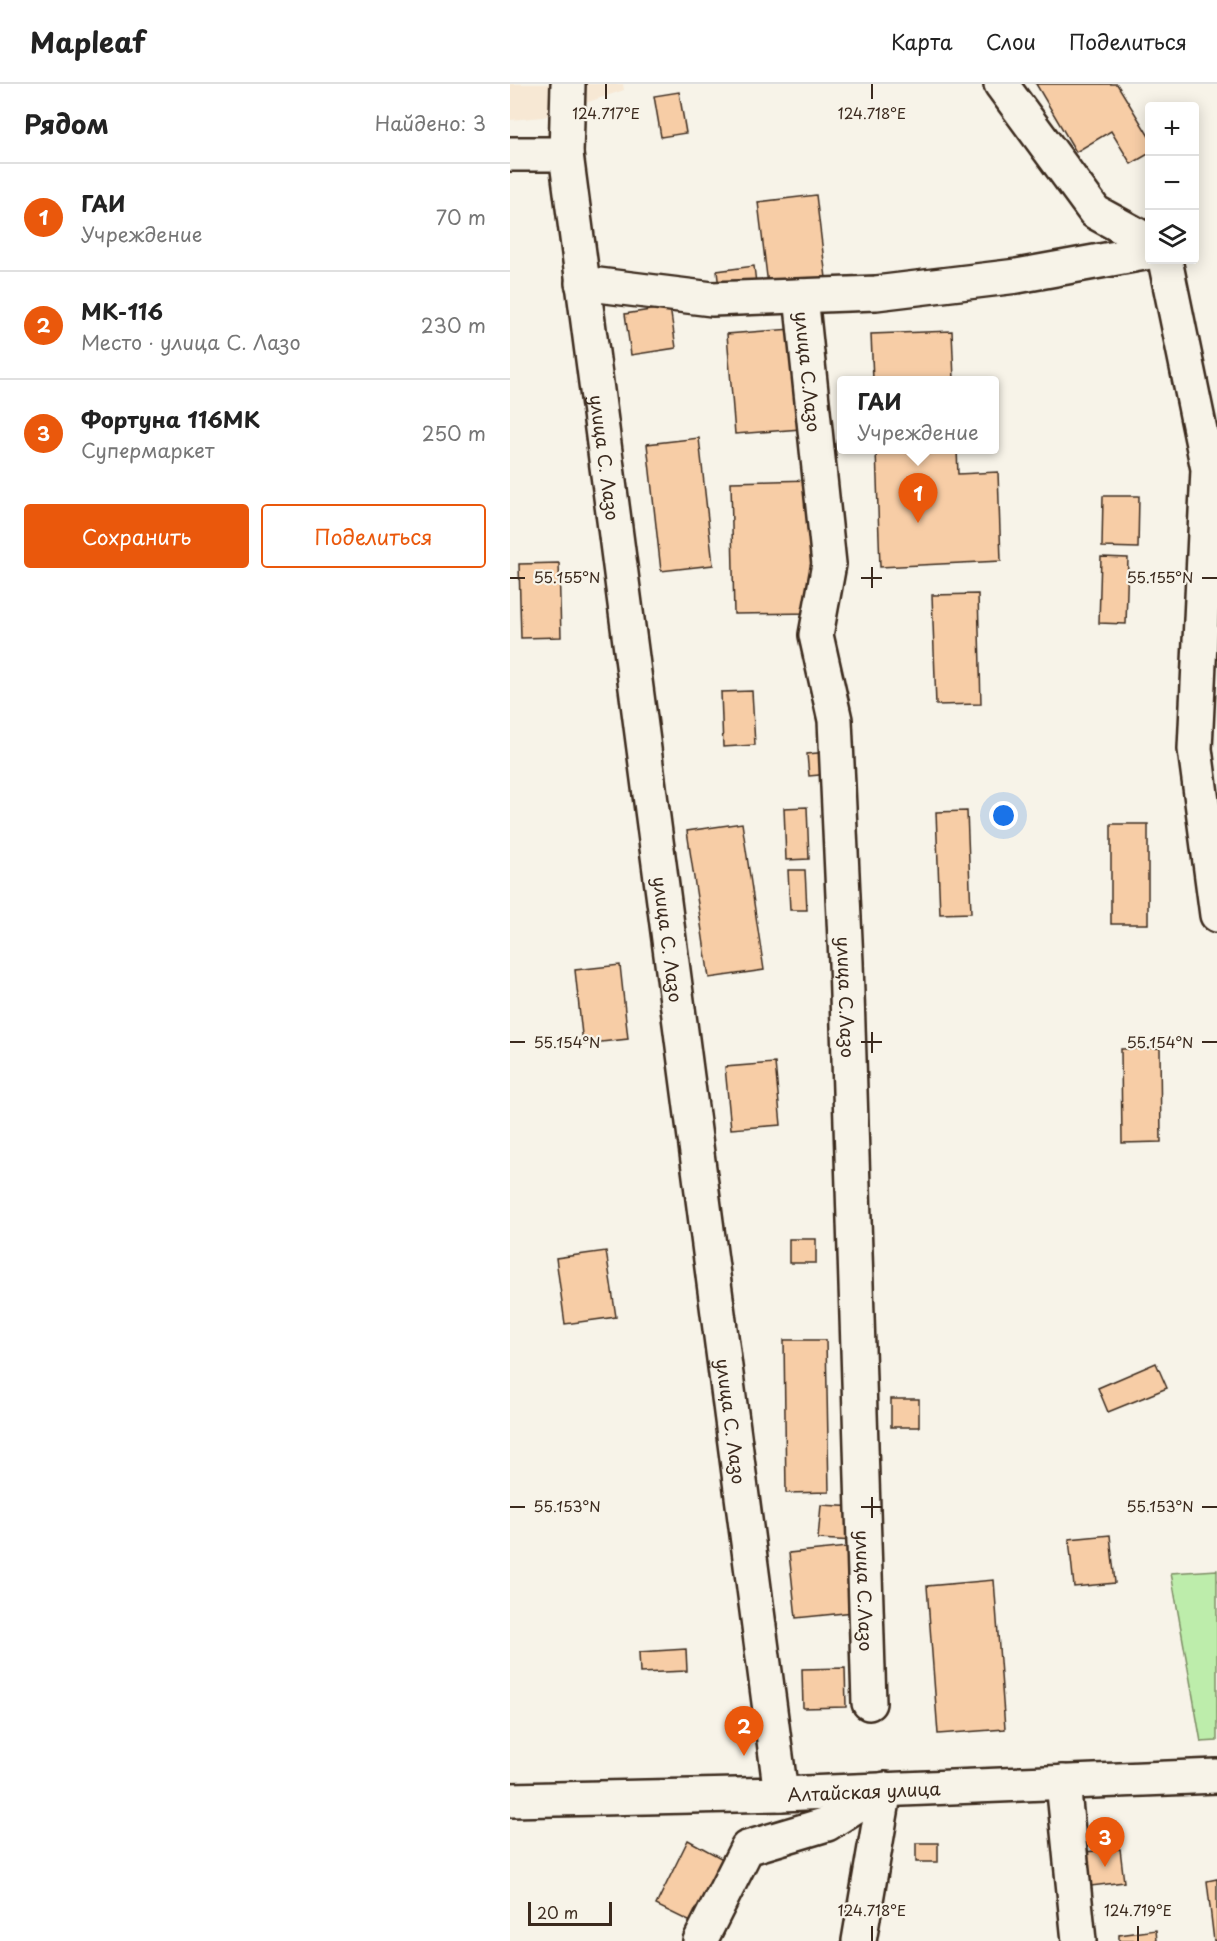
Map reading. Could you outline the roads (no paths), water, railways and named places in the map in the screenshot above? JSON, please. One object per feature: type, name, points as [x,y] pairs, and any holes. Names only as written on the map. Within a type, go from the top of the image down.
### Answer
[{"type":"street","name":"улица С. Лазо","points":[[568,84],[566,154],[582,283],[781,1794]]},
{"type":"street","points":[[1001,84],[1095,213],[1145,240]]},
{"type":"street","points":[[510,154],[566,154]]},
{"type":"street","points":[[582,283],[712,299],[876,293],[1017,276],[1145,253]]},
{"type":"street","points":[[1166,264],[1209,469],[1195,749],[1217,915]]},
{"type":"street","name":"улица С.Лазо","points":[[801,296],[829,564],[816,635],[835,720],[847,974],[869,1703]]},
{"type":"street","name":"Алтайская улица","points":[[510,1800],[781,1794],[1217,1776]]},
{"type":"street","points":[[1063,1782],[1079,1941]]},
{"type":"street","points":[[700,1941],[747,1848],[827,1824],[883,1790]]},
{"type":"street","points":[[859,1941],[883,1790]]},
{"type":"place","name":"ГАИ","points":[[918,523]]},
{"type":"place","name":"МК-116","points":[[744,1756]]},
{"type":"place","name":"Фортуна 116МК","points":[[1105,1867]]}]
